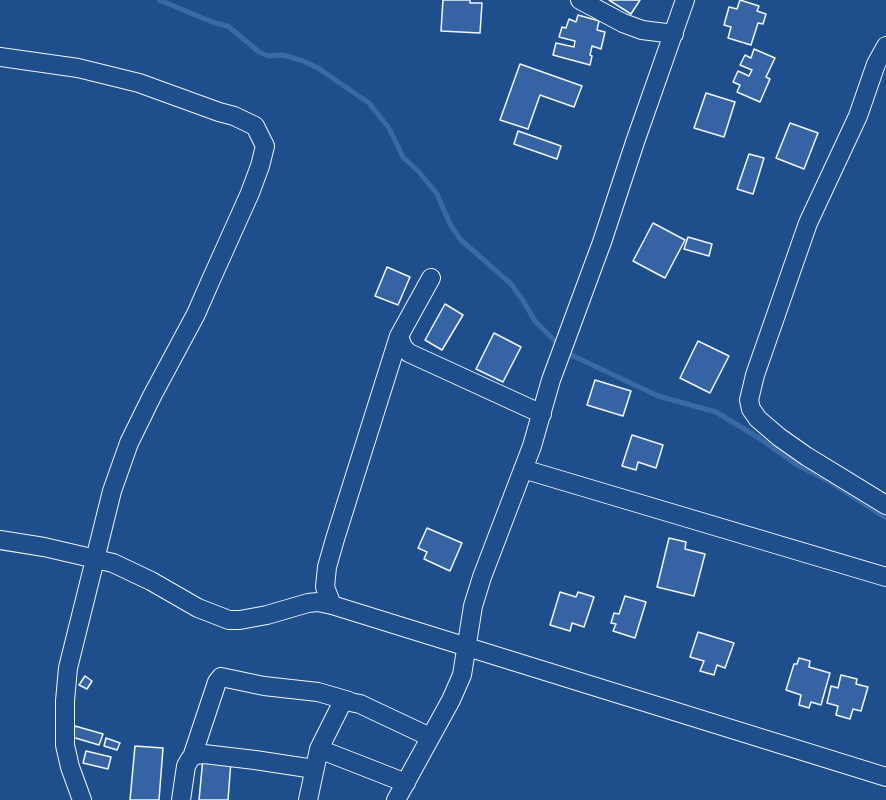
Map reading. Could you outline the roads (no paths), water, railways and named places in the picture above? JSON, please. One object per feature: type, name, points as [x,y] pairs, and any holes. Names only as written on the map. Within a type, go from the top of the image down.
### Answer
[{"type":"street","points":[[580,0],[623,23],[642,30],[674,34]]},
{"type":"street","points":[[396,800],[458,687],[465,666],[473,606],[482,577],[523,469],[551,380],[602,242],[685,0]]},
{"type":"street","points":[[886,45],[876,64],[858,116],[808,223],[753,381],[749,400],[751,409],[758,419],[780,437],[806,456],[886,505]]},
{"type":"street","points":[[0,57],[78,68],[139,83],[234,116],[255,126],[266,146],[250,193],[196,314],[129,443],[111,491],[68,668],[65,745],[82,800]]},
{"type":"street","points":[[332,605],[325,587],[327,567],[399,336],[431,278]]},
{"type":"street","points":[[399,336],[410,353],[542,414]]},
{"type":"street","points":[[523,469],[886,577]]},
{"type":"street","points":[[0,540],[44,547],[113,563],[151,581],[198,608],[229,620],[267,615],[308,603],[318,602],[332,605],[886,777]]},
{"type":"street","points":[[181,800],[186,763],[192,757],[217,682],[221,677],[264,686],[318,692],[360,704],[430,737]]},
{"type":"street","points":[[308,800],[319,749],[342,704],[349,701]]},
{"type":"street","points":[[319,749],[406,783]]},
{"type":"street","points":[[192,757],[204,754],[314,769]]},
{"type":"waterway","points":[[159,0],[228,26],[259,52],[269,56],[283,55],[318,68],[369,103],[389,128],[403,157],[437,194],[450,224],[461,240],[511,284],[535,321],[557,343]]},
{"type":"waterway","points":[[565,352],[658,396],[716,412],[797,465],[827,480],[886,518]]}]
